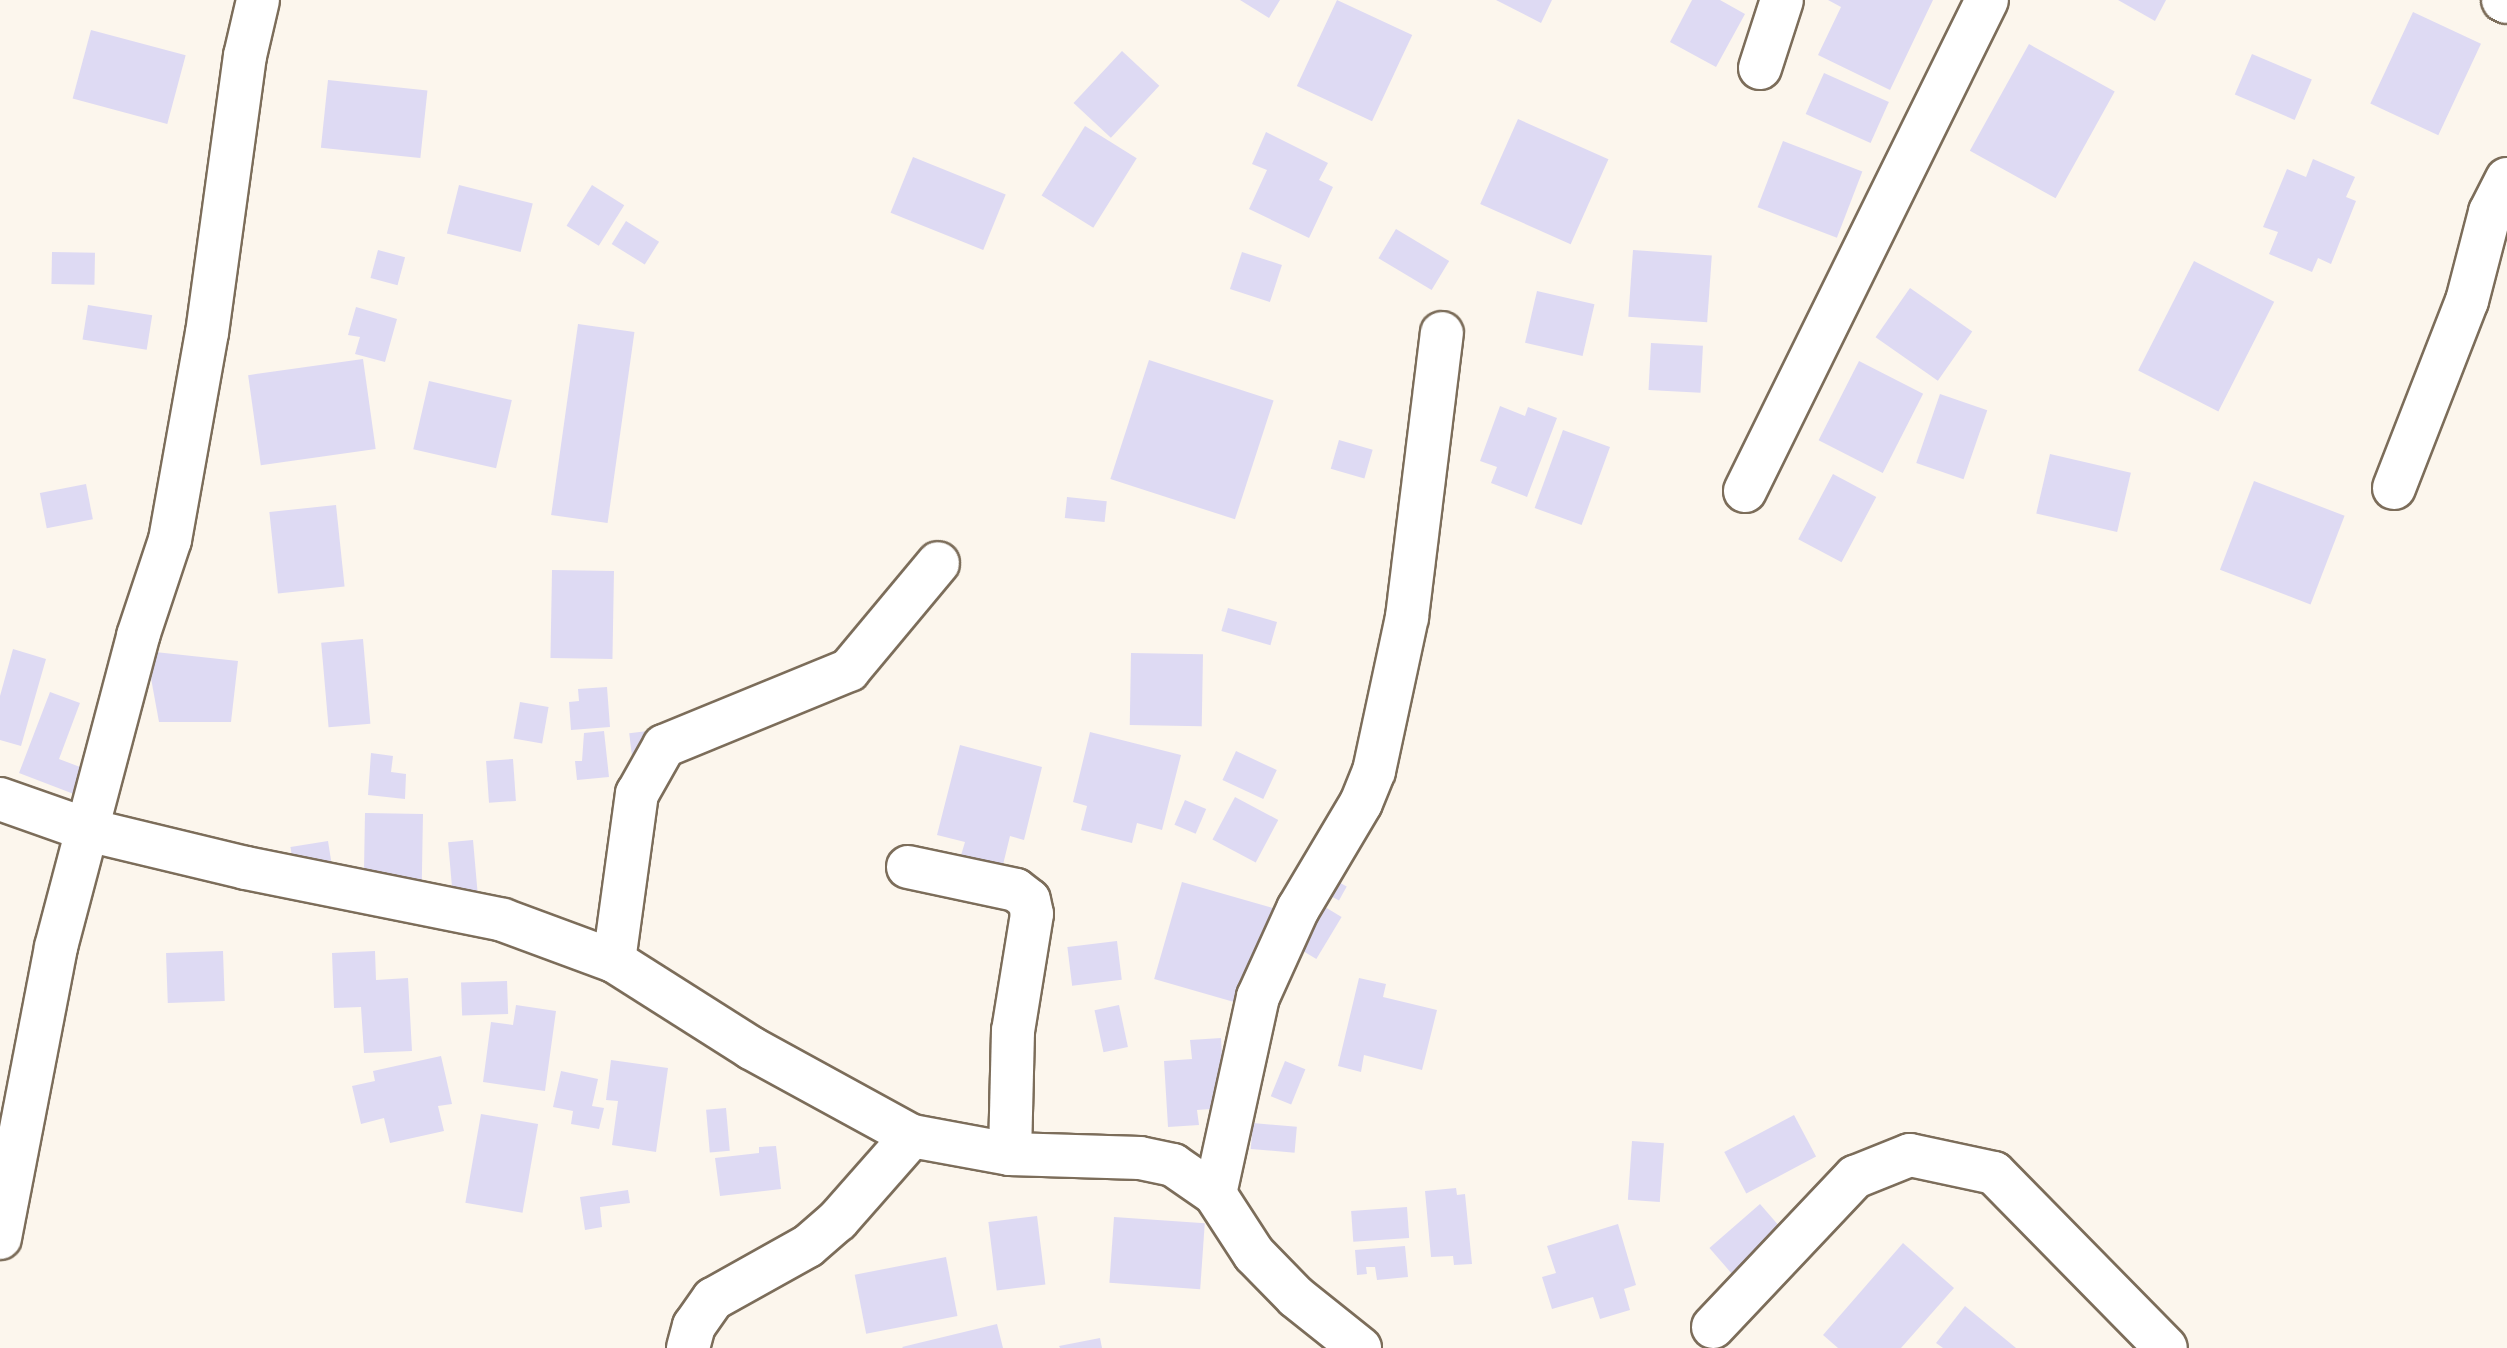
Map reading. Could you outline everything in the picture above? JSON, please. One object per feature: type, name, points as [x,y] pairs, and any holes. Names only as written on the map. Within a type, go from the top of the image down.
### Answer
[{"type":"street","points":[[0,1238],[56,947],[138,636],[170,540],[207,333],[245,56],[258,0]]},
{"type":"street","points":[[1760,68],[1782,0]]},
{"type":"street","points":[[1746,491],[1987,0]]},
{"type":"street","points":[[2394,488],[2467,300],[2490,212],[2507,179]]},
{"type":"street","points":[[1215,1194],[1258,997],[1298,908],[1361,802],[1374,771],[1408,617],[1442,332]]},
{"type":"street","points":[[614,961],[637,794],[664,746],[849,670],[938,563]]},
{"type":"street","points":[[0,799],[88,830],[362,894],[502,920],[614,961],[684,1008],[912,1136],[1010,1154],[1140,1158],[1173,1165],[1215,1194],[1254,1254],[1296,1297],[1360,1348]]},
{"type":"street","points":[[908,867],[1016,890],[1030,900],[1032,914],[1014,1031],[1010,1154]]},
{"type":"street","points":[[688,1348],[694,1326],[714,1299],[808,1246],[838,1220],[912,1136]]},
{"type":"street","points":[[1714,1327],[1855,1177],[1910,1155],[1994,1173],[2166,1348]]},
{"type":"building","points":[[1240,0],[1280,0],[1269,18]]},
{"type":"building","points":[[1337,0],[1412,35],[1372,121],[1297,86]]},
{"type":"building","points":[[1496,0],[1552,0],[1541,23]]},
{"type":"building","points":[[1692,0],[1720,0],[1745,14],[1716,67],[1670,42]]},
{"type":"building","points":[[1828,0],[1933,0],[1890,90],[1818,55],[1841,7]]},
{"type":"building","points":[[2118,0],[2166,0],[2155,21]]},
{"type":"building","points":[[2413,12],[2481,44],[2438,135],[2370,104]]},
{"type":"building","points":[[91,30],[186,55],[167,124],[73,99]]},
{"type":"building","points":[[2029,44],[2115,92],[2056,198],[1970,151]]},
{"type":"building","points":[[1122,51],[1159,86],[1111,138],[1074,103]]},
{"type":"building","points":[[2252,54],[2312,79],[2295,120],[2235,95]]},
{"type":"building","points":[[1824,73],[1889,102],[1871,143],[1806,114]]},
{"type":"building","points":[[328,80],[427,90],[420,158],[321,148]]},
{"type":"building","points":[[1518,119],[1608,159],[1571,244],[1480,204]]},
{"type":"building","points":[[1085,126],[1137,158],[1093,228],[1042,196]]},
{"type":"building","points":[[1266,132],[1328,163],[1319,180],[1333,187],[1309,238],[1249,209],[1267,170],[1252,164]]},
{"type":"building","points":[[1783,141],[1862,171],[1837,238],[1758,207]]},
{"type":"building","points":[[913,157],[1006,194],[983,250],[891,213]]},
{"type":"building","points":[[2313,159],[2355,177],[2346,197],[2356,201],[2331,264],[2318,258],[2312,272],[2269,254],[2278,232],[2263,227],[2287,169],[2306,177]]},
{"type":"building","points":[[459,185],[533,203],[521,252],[447,234]]},
{"type":"building","points":[[592,185],[624,205],[599,246],[567,226]]},
{"type":"building","points":[[626,221],[659,242],[645,265],[612,244]]},
{"type":"building","points":[[1396,229],[1449,261],[1432,290],[1378,258]]},
{"type":"building","points":[[378,250],[405,257],[398,285],[370,278]]},
{"type":"building","points":[[1633,250],[1712,256],[1707,322],[1628,317]]},
{"type":"building","points":[[52,252],[95,253],[94,285],[51,284]]},
{"type":"building","points":[[1242,252],[1282,265],[1270,302],[1230,289]]},
{"type":"building","points":[[2194,261],[2274,302],[2218,411],[2138,371]]},
{"type":"building","points":[[1910,288],[1972,332],[1938,381],[1876,337]]},
{"type":"building","points":[[1537,291],[1594,304],[1583,356],[1525,343]]},
{"type":"building","points":[[88,305],[152,315],[147,350],[83,340]]},
{"type":"building","points":[[356,307],[397,319],[385,362],[355,354],[360,337],[348,335]]},
{"type":"building","points":[[578,324],[634,332],[608,523],[551,515]]},
{"type":"building","points":[[1651,343],[1703,346],[1700,393],[1649,390]]},
{"type":"building","points":[[363,359],[376,449],[261,465],[248,375]]},
{"type":"building","points":[[1149,360],[1274,400],[1235,519],[1110,479]]},
{"type":"building","points":[[1859,361],[1923,394],[1883,473],[1819,440]]},
{"type":"building","points":[[429,381],[512,400],[496,468],[413,449]]},
{"type":"building","points":[[1940,394],[1987,410],[1964,479],[1916,463]]},
{"type":"building","points":[[1500,406],[1525,416],[1528,407],[1557,418],[1527,497],[1491,483],[1497,467],[1480,461]]},
{"type":"building","points":[[1563,430],[1610,447],[1582,525],[1535,508]]},
{"type":"building","points":[[1339,440],[1373,450],[1364,478],[1331,469]]},
{"type":"building","points":[[2050,454],[2131,473],[2117,532],[2036,513]]},
{"type":"building","points":[[1833,474],[1876,497],[1842,562],[1798,539]]},
{"type":"building","points":[[2254,481],[2345,516],[2311,604],[2220,570]]},
{"type":"building","points":[[86,484],[93,519],[47,528],[40,493]]},
{"type":"building","points":[[1067,497],[1107,501],[1105,522],[1065,518]]},
{"type":"building","points":[[336,505],[345,587],[278,594],[269,512]]},
{"type":"building","points":[[552,570],[614,571],[612,659],[550,658]]},
{"type":"building","points":[[1228,608],[1277,622],[1270,645],[1221,631]]},
{"type":"building","points":[[363,639],[370,724],[329,727],[321,643]]},
{"type":"building","points":[[13,649],[46,659],[21,746],[0,740],[0,696]]},
{"type":"building","points":[[146,651],[238,661],[231,722],[159,722]]},
{"type":"building","points":[[1131,653],[1203,654],[1202,726],[1130,725]]},
{"type":"building","points":[[607,687],[610,727],[571,730],[569,702],[579,701],[578,689]]},
{"type":"building","points":[[50,692],[80,703],[59,759],[88,770],[79,796],[19,773]]},
{"type":"building","points":[[520,702],[549,707],[542,743],[514,738]]},
{"type":"building","points":[[656,730],[659,754],[632,757],[629,733]]},
{"type":"building","points":[[604,731],[609,777],[577,780],[575,761],[582,761],[584,733]]},
{"type":"building","points":[[1090,732],[1181,755],[1162,830],[1137,823],[1132,843],[1081,830],[1087,806],[1073,802]]},
{"type":"building","points":[[960,745],[1042,767],[1024,840],[1010,836],[1001,873],[959,862],[965,842],[937,835]]},
{"type":"building","points":[[1236,751],[1277,770],[1263,799],[1222,780]]},
{"type":"building","points":[[371,753],[393,756],[391,772],[406,774],[405,799],[368,795]]},
{"type":"building","points":[[513,759],[516,801],[489,803],[486,761]]},
{"type":"building","points":[[1235,797],[1278,820],[1256,862],[1212,839]]},
{"type":"building","points":[[1185,800],[1206,809],[1196,834],[1174,825]]},
{"type":"building","points":[[365,813],[423,814],[422,885],[364,884]]},
{"type":"building","points":[[473,840],[478,903],[454,905],[448,842]]},
{"type":"building","points":[[328,841],[331,861],[294,867],[290,847]]},
{"type":"building","points":[[1324,874],[1347,887],[1339,901],[1316,888]]},
{"type":"building","points":[[1182,882],[1280,910],[1252,1007],[1154,979]]},
{"type":"building","points":[[1315,901],[1342,917],[1316,959],[1290,943]]},
{"type":"building","points":[[1117,941],[1122,980],[1072,986],[1067,947]]},
{"type":"building","points":[[223,951],[225,1001],[168,1003],[166,953]]},
{"type":"building","points":[[375,951],[376,980],[408,978],[412,1051],[364,1053],[361,1007],[334,1008],[332,953]]},
{"type":"building","points":[[1359,978],[1386,984],[1383,997],[1437,1010],[1422,1070],[1364,1055],[1361,1072],[1338,1066]]},
{"type":"building","points":[[507,981],[508,1014],[462,1016],[461,983]]},
{"type":"building","points":[[516,1005],[556,1011],[545,1091],[483,1082],[491,1022],[513,1025]]},
{"type":"building","points":[[1119,1005],[1128,1047],[1103,1052],[1095,1010]]},
{"type":"building","points":[[1221,1038],[1225,1108],[1197,1110],[1199,1125],[1168,1127],[1164,1061],[1192,1059],[1190,1040]]},
{"type":"building","points":[[441,1056],[452,1104],[438,1106],[444,1131],[390,1143],[384,1118],[361,1124],[352,1086],[375,1081],[373,1071]]},
{"type":"building","points":[[611,1060],[668,1068],[656,1152],[612,1145],[618,1101],[606,1100]]},
{"type":"building","points":[[1285,1061],[1305,1069],[1291,1104],[1271,1096]]},
{"type":"building","points":[[561,1071],[598,1079],[592,1106],[604,1108],[599,1129],[571,1124],[573,1111],[553,1107]]},
{"type":"building","points":[[726,1108],[730,1151],[710,1153],[706,1110]]},
{"type":"building","points":[[481,1114],[538,1124],[522,1213],[465,1203]]},
{"type":"building","points":[[1794,1115],[1816,1156],[1746,1194],[1724,1152]]},
{"type":"building","points":[[1253,1123],[1297,1127],[1295,1153],[1251,1149]]},
{"type":"building","points":[[1632,1141],[1664,1143],[1660,1202],[1628,1200]]},
{"type":"building","points":[[776,1146],[781,1189],[720,1196],[715,1158],[759,1153],[759,1147]]},
{"type":"building","points":[[1456,1188],[1457,1195],[1465,1194],[1472,1264],[1454,1265],[1453,1256],[1431,1257],[1425,1191]]},
{"type":"building","points":[[628,1190],[630,1203],[600,1207],[602,1227],[585,1230],[580,1197]]},
{"type":"building","points":[[1760,1204],[1791,1240],[1741,1284],[1709,1248]]},
{"type":"building","points":[[1407,1207],[1409,1238],[1353,1242],[1351,1211]]},
{"type":"building","points":[[1037,1216],[1045,1284],[997,1290],[988,1222]]},
{"type":"building","points":[[1114,1217],[1205,1223],[1200,1289],[1109,1283]]},
{"type":"building","points":[[1618,1224],[1636,1285],[1624,1289],[1630,1310],[1600,1319],[1593,1297],[1552,1309],[1542,1277],[1556,1273],[1547,1246]]},
{"type":"building","points":[[1903,1243],[1954,1288],[1901,1348],[1838,1348],[1823,1335]]},
{"type":"building","points":[[1405,1246],[1408,1277],[1377,1280],[1375,1267],[1366,1267],[1367,1274],[1357,1275],[1355,1250]]},
{"type":"building","points":[[946,1257],[957,1316],[866,1334],[855,1275]]},
{"type":"building","points":[[1965,1306],[2016,1348],[1943,1348],[1936,1343]]},
{"type":"building","points":[[997,1324],[1003,1348],[902,1347]]},
{"type":"building","points":[[1100,1338],[1102,1348],[1059,1346]]}]
